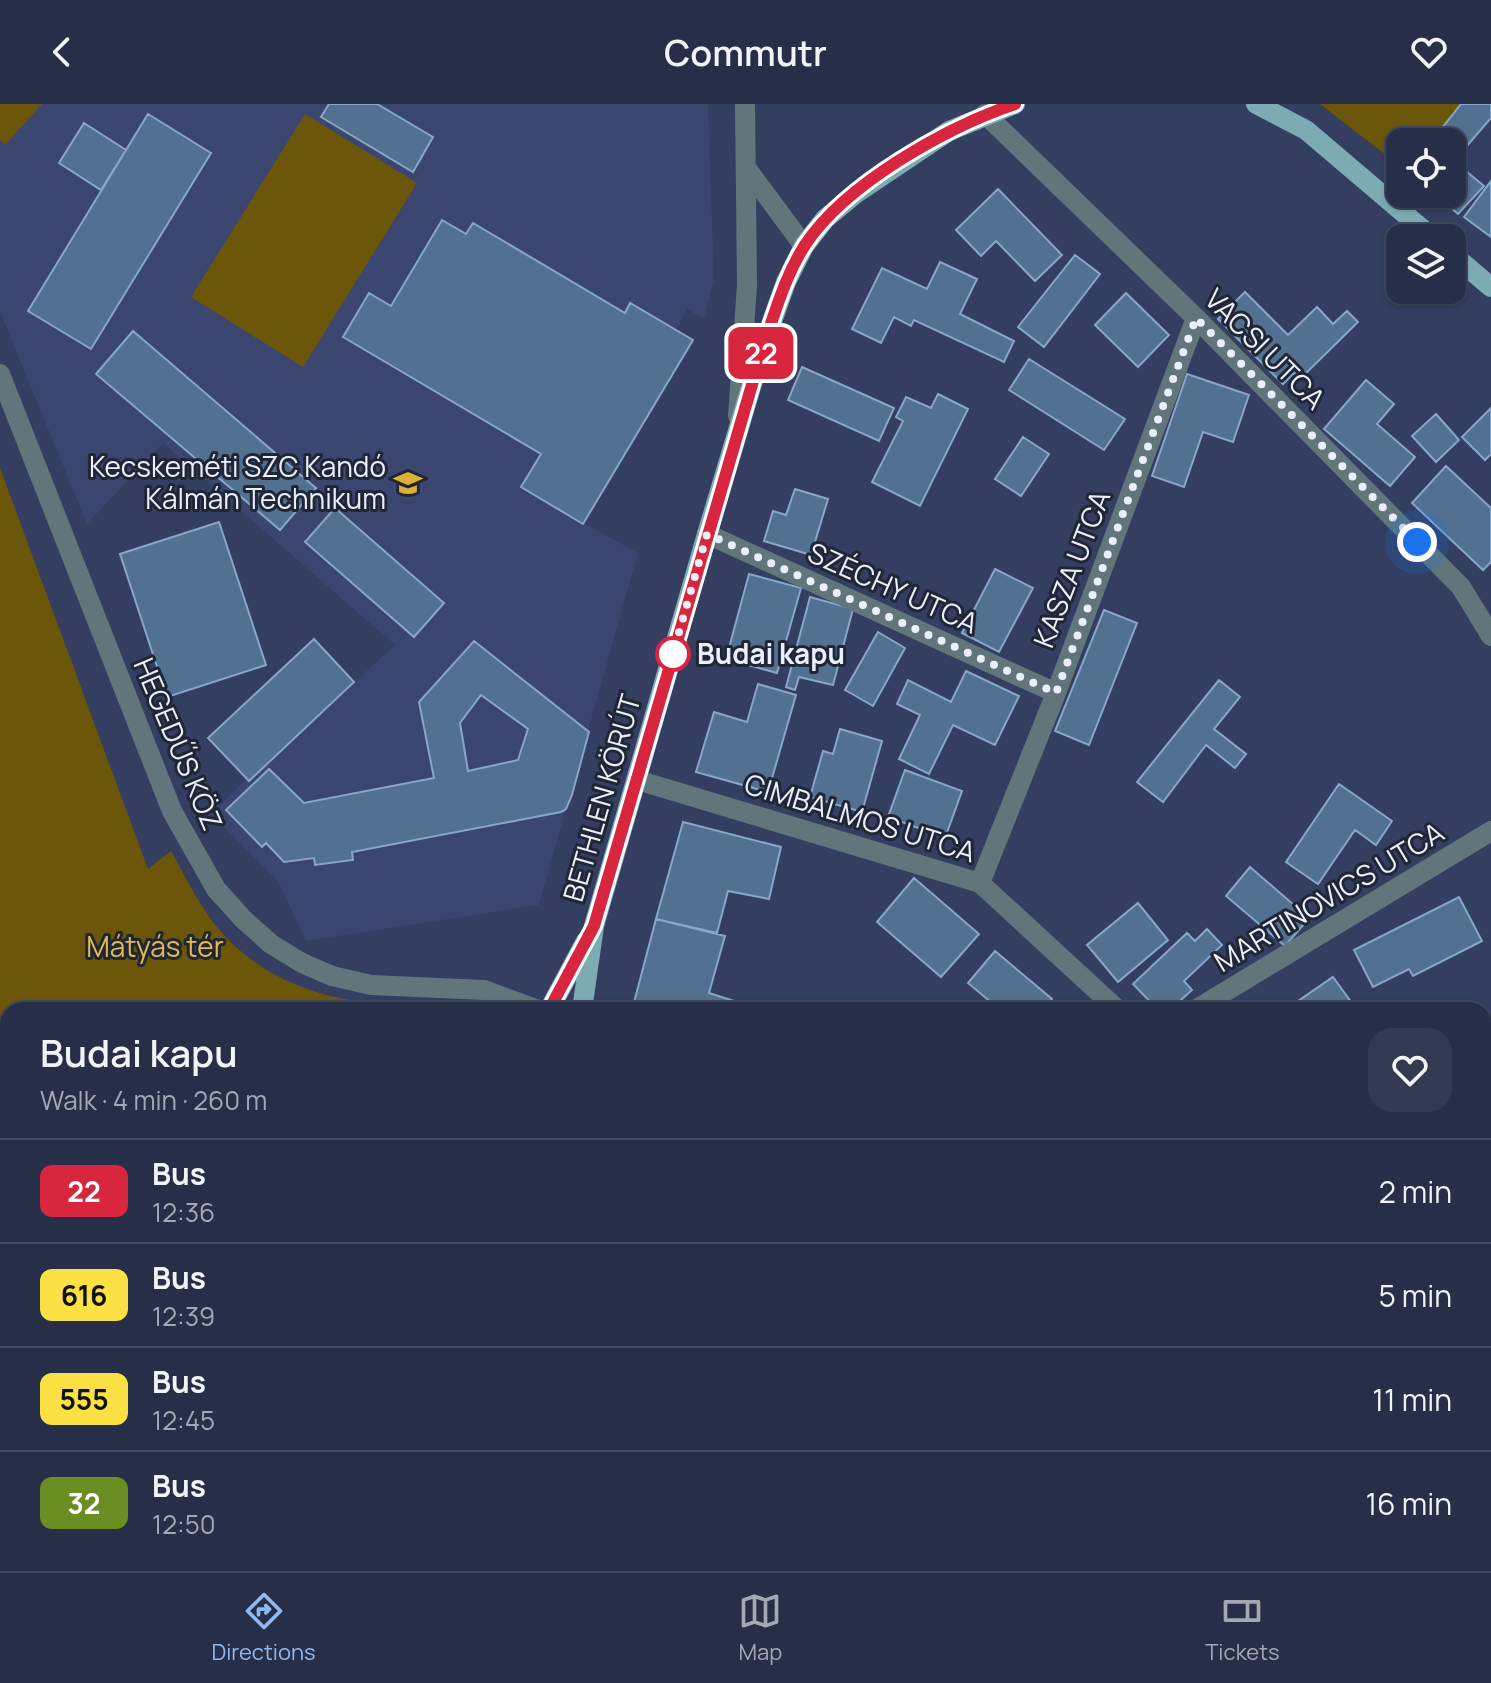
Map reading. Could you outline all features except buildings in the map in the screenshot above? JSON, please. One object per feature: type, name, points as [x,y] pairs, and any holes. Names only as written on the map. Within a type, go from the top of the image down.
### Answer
[{"type":"main road","name":"BETHLEN KÖRÚT","points":[[583,1002],[594,926],[707,534],[763,347],[786,282],[804,246],[825,219],[855,194],[949,131],[1015,104]]},
{"type":"main road","points":[[1256,104],[1306,130],[1417,224]]},
{"type":"main road","points":[[1466,266],[1491,287]]},
{"type":"main road","name":"BETHLEN KÖRÚT","points":[[553,1002],[594,926]]},
{"type":"street","points":[[736,437],[747,285],[745,104]]},
{"type":"street","name":"VACSI UTCA","points":[[985,114],[1196,318],[1461,587],[1491,636]]},
{"type":"street","points":[[747,169],[804,246]]},
{"type":"street","name":"KASZA UTCA","points":[[980,883],[1056,693],[1196,318]]},
{"type":"street","name":"HEGEDŰS KÖZ","points":[[0,374],[172,811],[216,889],[271,944],[302,963],[332,976],[371,985],[484,990],[516,1002]]},
{"type":"street","name":"SZÉCHY UTCA","points":[[707,534],[1056,693]]},
{"type":"street","name":"CIMBALMOS UTCA","points":[[637,780],[980,883],[1109,1002]]},
{"type":"street","name":"MARTINOVICS UTCA","points":[[1208,1002],[1491,831]]},
{"type":"shaded area","name":"Kecskeméti SZC Kandó Kálmán Technikum","points":[[0,104],[708,104],[714,279],[704,319],[687,309],[676,330],[693,340],[584,523],[638,553],[539,905],[306,941],[278,881],[210,813],[395,645],[163,443],[87,524],[0,312]]},
{"type":"green space","points":[[0,104],[42,104],[5,145],[0,140]]},
{"type":"green space","points":[[1320,104],[1461,104],[1442,128],[1386,128],[1386,155]]},
{"type":"green space","points":[[305,114],[417,183],[303,367],[191,297]]},
{"type":"green space","name":"Mátyás tér","points":[[0,468],[148,869],[171,851],[215,925],[249,958],[277,976],[307,989],[364,1002],[0,1002]]},
{"type":"bus line","name":"22","points":[[553,1002],[594,926],[763,347],[786,282],[804,246],[825,219],[881,175],[949,131],[1015,104]]},
{"type":"place","name":"Kecskeméti SZC Kandó Kálmán Technikum","points":[[408,483]]},
{"type":"place","name":"Budai kapu","points":[[673,654]]},
{"type":"route","points":[[673,654],[672,657],[707,534],[1056,693],[1196,318],[1417,542]]}]
